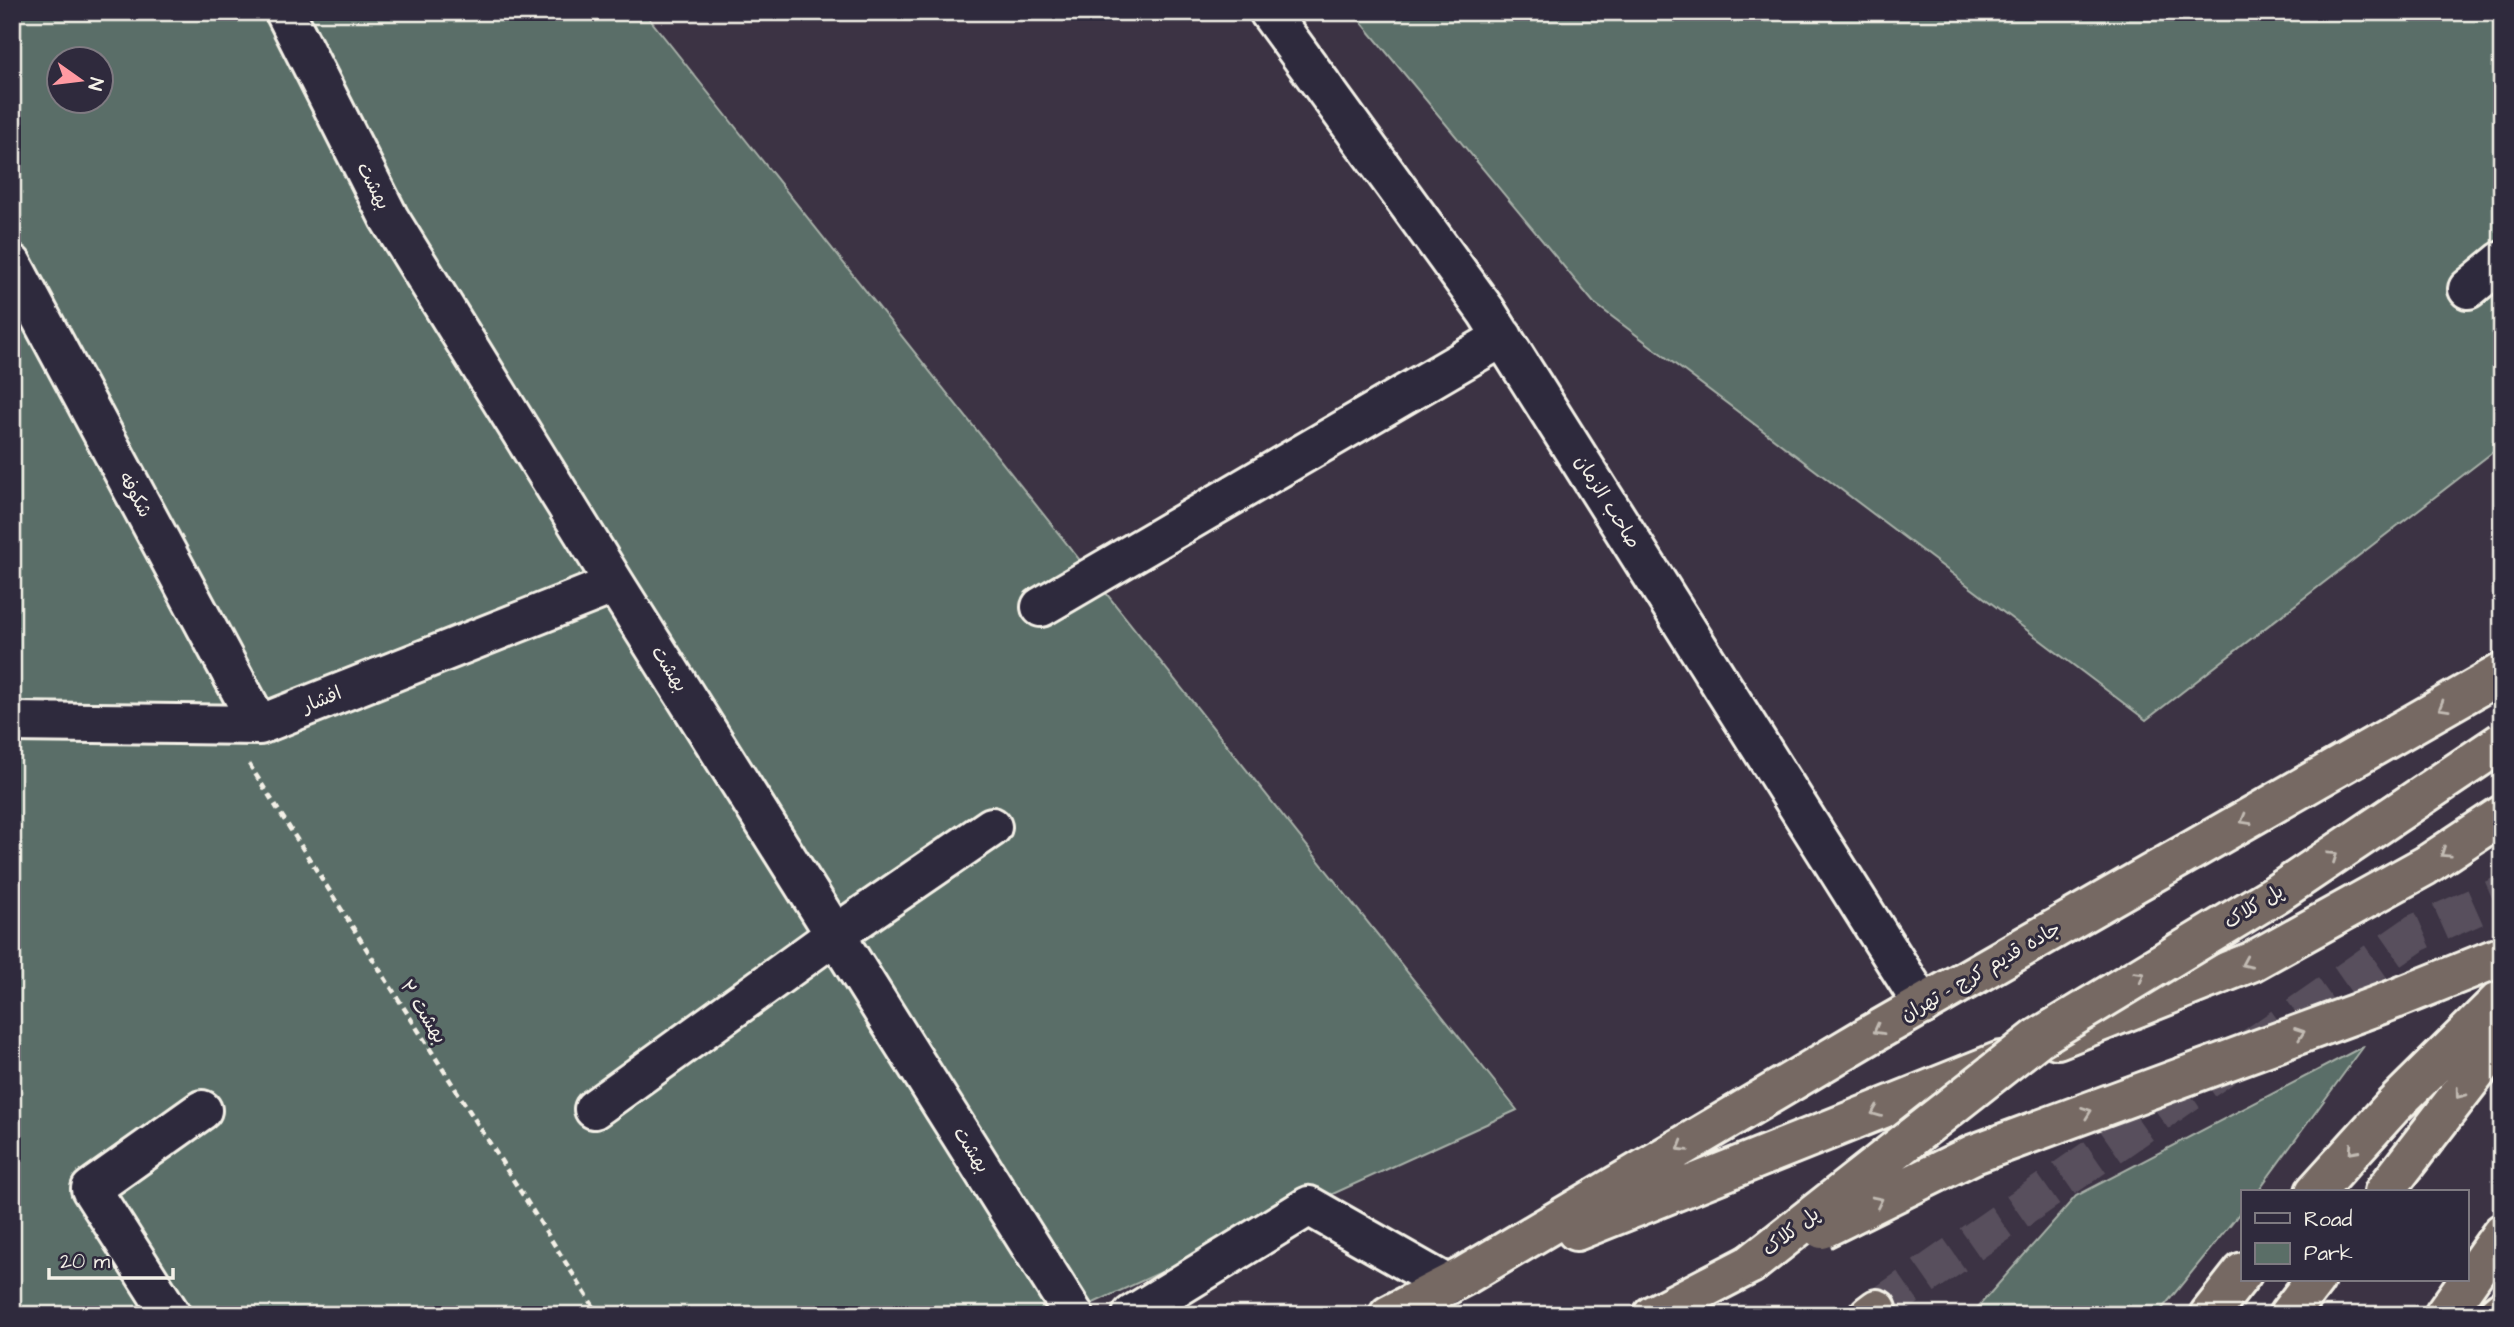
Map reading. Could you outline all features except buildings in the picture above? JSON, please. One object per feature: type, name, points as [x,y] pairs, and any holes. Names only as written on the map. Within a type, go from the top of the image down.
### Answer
[{"type":"highway","name":"جاده قدیم کرج - تهران","points":[[1456,1281],[1923,1005],[2502,673]]},
{"type":"highway","name":"پل کلاک","points":[[1751,1264],[2038,1038],[2276,894],[2502,742]]},
{"type":"highway","points":[[1389,1315],[1456,1281],[2251,962],[2425,866],[2502,815]]},
{"type":"highway","name":"پل کلاک","points":[[1751,1264],[1974,1154],[2395,999],[2502,956]]},
{"type":"highway","points":[[2317,1190],[2392,1107],[2502,998]]},
{"type":"highway","points":[[2386,1190],[2502,1040]]},
{"type":"highway","points":[[2468,1281],[2502,1233]]},
{"type":"highway","points":[[1662,1311],[1751,1264]]},
{"type":"highway","points":[[2209,1315],[2241,1275]]},
{"type":"highway","points":[[2288,1315],[2313,1282]]},
{"type":"highway","points":[[2444,1315],[2467,1282]]},
{"type":"highway","points":[[2496,1315],[2502,1310]]},
{"type":"street","name":"بهشت","points":[[285,12],[389,219],[1074,1315]]},
{"type":"street","name":"صاحب الزمان","points":[[1269,12],[1486,311],[1923,1005]]},
{"type":"street","points":[[2468,289],[2502,261]]},
{"type":"street","name":"شکوفه","points":[[12,264],[241,725]]},
{"type":"street","points":[[1041,607],[1503,337]]},
{"type":"street","name":"افشار","points":[[12,722],[241,725],[615,584]]},
{"type":"street","points":[[594,1109],[836,934],[992,827]]},
{"type":"street","points":[[171,1315],[91,1189],[202,1110]]},
{"type":"street","points":[[1132,1315],[1309,1206],[1456,1281]]},
{"type":"path","name":"بهشت ۲","points":[[241,725],[599,1315]]},
{"type":"green space","points":[[12,12],[644,12],[1517,1110],[1067,1315],[12,1315]]},
{"type":"green space","points":[[1353,12],[2502,12],[2502,445],[2146,720],[1594,303]]},
{"type":"green space","points":[[2364,1046],[2258,1190],[2241,1190],[2241,1211],[2157,1315],[1971,1315],[2076,1196]]},
{"type":"tunnel","points":[[1877,1309],[2416,933],[2502,895]]}]
